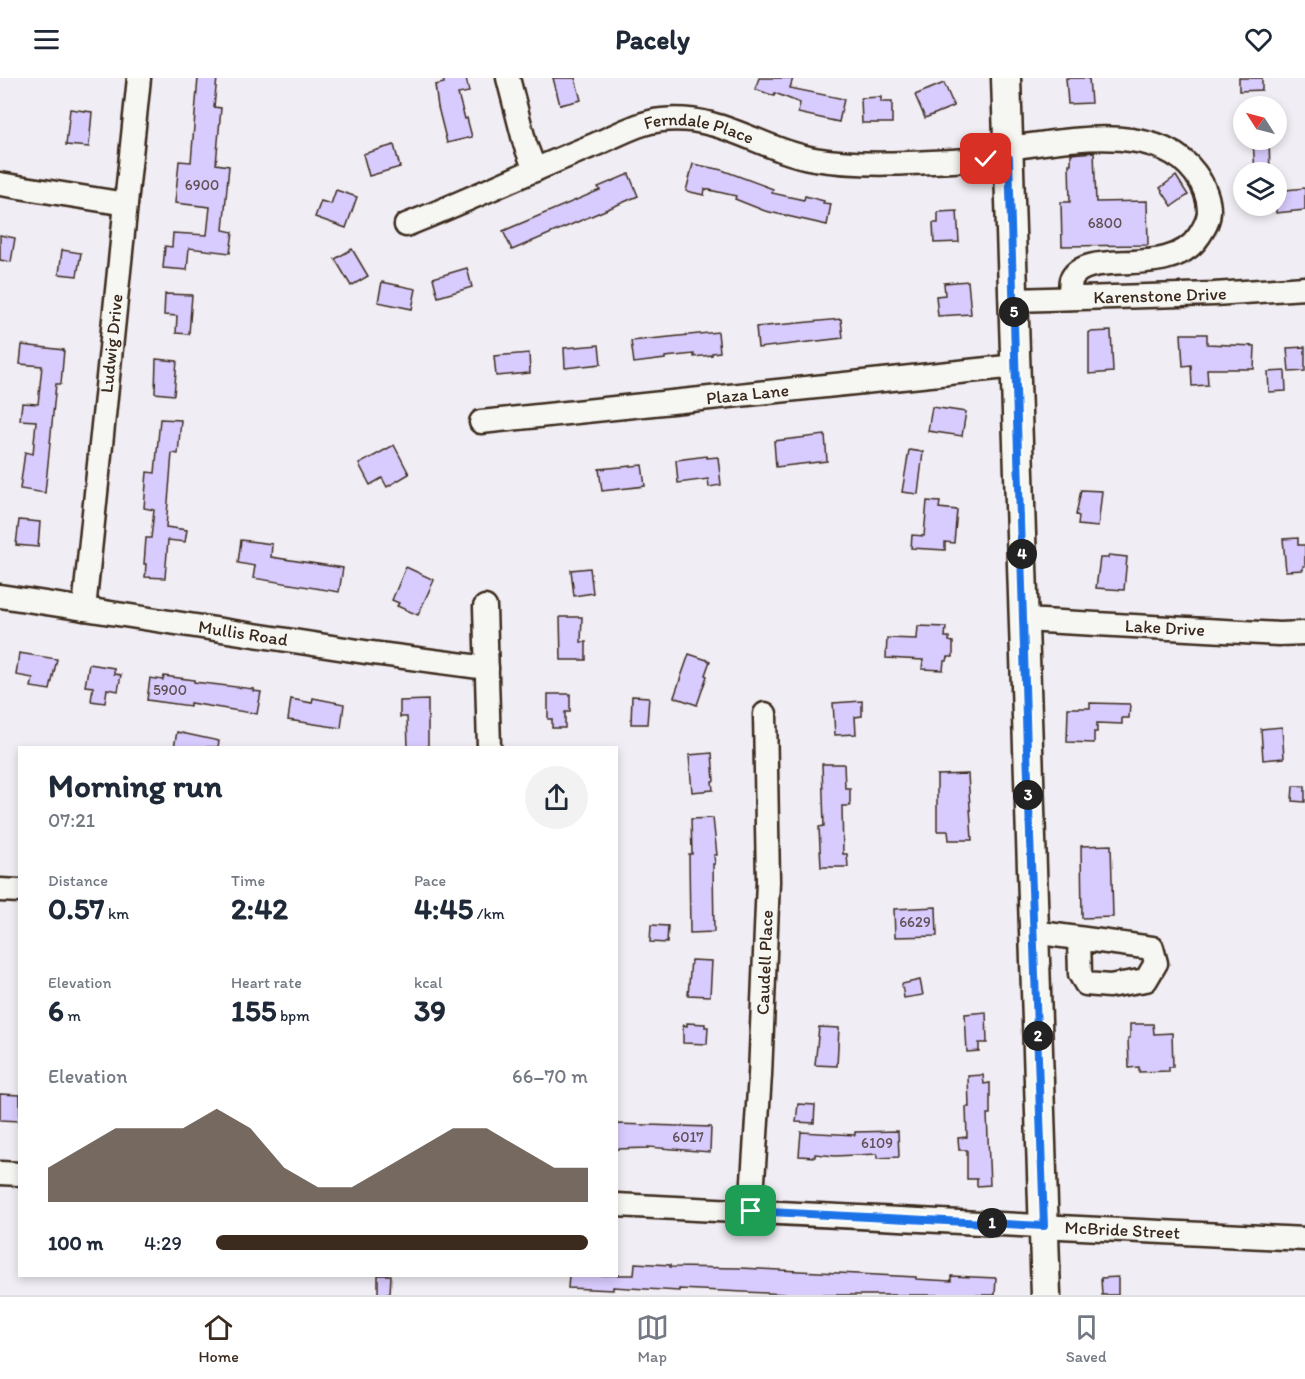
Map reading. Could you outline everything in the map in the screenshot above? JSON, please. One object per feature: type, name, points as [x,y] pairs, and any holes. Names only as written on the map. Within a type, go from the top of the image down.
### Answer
[{"type":"main road","points":[[1006,78],[1046,1295]]},
{"type":"street","name":"Ludwig Drive","points":[[84,609],[139,78]]},
{"type":"street","points":[[508,78],[525,144],[535,170]]},
{"type":"street","name":"Ferndale Place","points":[[406,225],[645,124],[682,118],[721,125],[794,154],[836,162],[882,163],[1009,153],[1085,138],[1120,139],[1148,144],[1170,152],[1187,163],[1201,182],[1207,197],[1209,212],[1206,225],[1197,239],[1186,251],[1161,261],[1103,263],[1088,267],[1071,280],[1070,298]]},
{"type":"street","points":[[0,184],[126,204]]},
{"type":"street","name":"Karenstone Drive","points":[[1014,300],[1214,294],[1305,288]]},
{"type":"street","name":"Plaza Lane","points":[[481,422],[1016,366]]},
{"type":"street","name":"Mullis Road","points":[[0,596],[365,652],[487,668]]},
{"type":"street","points":[[485,607],[489,746]]},
{"type":"street","name":"Lake Drive","points":[[1024,620],[1279,634],[1305,633]]},
{"type":"street","name":"Caudell Place","points":[[751,1211],[760,1075],[768,881],[765,714]]},
{"type":"street","points":[[0,890],[18,891]]},
{"type":"street","points":[[1033,932],[1078,938]]},
{"type":"street","points":[[0,1173],[18,1174]]},
{"type":"street","name":"McBride Street","points":[[618,1205],[1305,1239]]},
{"type":"building","points":[[198,78],[217,78],[214,107],[221,108],[216,164],[229,166],[223,230],[233,232],[230,253],[189,248],[187,270],[163,268],[165,246],[172,247],[173,233],[207,235],[210,207],[175,203],[179,161],[191,162]]},
{"type":"building","points":[[443,78],[466,78],[469,92],[458,94],[472,137],[447,143],[435,85],[444,83]]},
{"type":"building","points":[[553,78],[575,78],[581,100],[560,105]]},
{"type":"building","points":[[759,78],[793,78],[790,88],[844,99],[839,122],[798,113],[800,103],[775,93],[774,96],[755,89]]},
{"type":"building","points":[[1066,78],[1089,78],[1091,103],[1068,104]]},
{"type":"building","points":[[1239,78],[1262,78],[1262,90],[1239,91]]},
{"type":"building","points":[[944,83],[954,106],[925,118],[915,95]]},
{"type":"building","points":[[881,97],[881,102],[892,102],[892,123],[862,123],[861,98]]},
{"type":"building","points":[[70,109],[92,112],[89,147],[66,145]]},
{"type":"building","points":[[394,145],[400,167],[369,176],[363,154]]},
{"type":"building","points":[[1254,150],[1269,150],[1270,162],[1254,162]]},
{"type":"building","points":[[1094,152],[1096,202],[1147,201],[1148,245],[1062,246],[1061,202],[1070,202],[1071,154]]},
{"type":"building","points":[[693,164],[722,170],[773,189],[772,193],[804,200],[805,196],[831,204],[827,225],[765,211],[735,199],[736,196],[705,189],[704,195],[686,191]]},
{"type":"building","points":[[629,174],[638,196],[512,250],[503,231],[600,190],[598,187]]},
{"type":"building","points":[[1176,176],[1188,195],[1172,206],[1160,188]]},
{"type":"building","points":[[1305,188],[1305,210],[1287,212],[1287,190]]},
{"type":"building","points":[[336,190],[357,197],[346,228],[315,217],[321,201],[331,204]]},
{"type":"building","points":[[957,211],[959,242],[934,243],[933,223],[938,223],[938,212]]},
{"type":"building","points":[[0,235],[15,238],[11,262],[0,260]]},
{"type":"building","points":[[352,249],[368,276],[351,286],[335,259]]},
{"type":"building","points":[[62,250],[81,253],[77,276],[59,274]]},
{"type":"building","points":[[467,268],[472,287],[438,297],[433,278]]},
{"type":"building","points":[[968,281],[971,314],[938,316],[936,296],[945,295],[944,283]]},
{"type":"building","points":[[382,282],[416,289],[412,309],[378,302]]},
{"type":"building","points":[[165,294],[192,295],[189,334],[176,333],[177,316],[164,315]]},
{"type":"building","points":[[841,319],[843,338],[758,348],[756,327]]},
{"type":"building","points":[[1111,331],[1113,372],[1089,374],[1089,332]]},
{"type":"building","points":[[718,332],[720,352],[712,353],[712,355],[694,357],[694,354],[634,363],[631,341]]},
{"type":"building","points":[[1181,334],[1207,334],[1207,344],[1255,346],[1254,369],[1207,369],[1208,385],[1192,386],[1191,365],[1183,366]]},
{"type":"building","points":[[22,345],[64,350],[61,384],[56,384],[45,493],[20,489],[25,452],[33,454],[36,421],[20,420],[22,403],[38,404],[42,366],[20,364]]},
{"type":"building","points":[[599,345],[601,364],[565,368],[564,348]]},
{"type":"building","points":[[1305,347],[1305,371],[1289,372],[1287,348]]},
{"type":"building","points":[[529,353],[530,373],[496,376],[494,356]]},
{"type":"building","points":[[156,359],[177,361],[174,395],[155,393]]},
{"type":"building","points":[[1285,371],[1286,391],[1269,392],[1268,372]]},
{"type":"building","points":[[932,407],[966,412],[962,436],[928,431]]},
{"type":"building","points":[[160,419],[181,420],[178,454],[172,453],[166,527],[187,530],[185,542],[168,540],[165,578],[145,577],[146,564],[144,564],[146,538],[151,538],[154,510],[144,508],[147,472],[155,473]]},
{"type":"building","points":[[825,435],[827,461],[776,467],[774,441]]},
{"type":"building","points":[[394,445],[409,474],[387,487],[382,478],[370,485],[359,464]]},
{"type":"building","points":[[909,450],[923,452],[918,494],[902,492]]},
{"type":"building","points":[[707,456],[707,458],[718,457],[721,485],[709,487],[708,479],[678,483],[676,460]]},
{"type":"building","points":[[642,465],[645,486],[602,491],[599,469]]},
{"type":"building","points":[[1081,490],[1102,491],[1098,527],[1078,525],[1079,516],[1076,515]]},
{"type":"building","points":[[927,501],[940,502],[939,508],[957,510],[954,543],[945,542],[945,550],[911,548],[912,535],[924,536]]},
{"type":"building","points":[[19,520],[40,522],[38,547],[16,545]]},
{"type":"building","points":[[1298,538],[1298,545],[1305,545],[1305,566],[1303,570],[1286,571],[1283,539]]},
{"type":"building","points":[[241,540],[272,544],[271,557],[343,568],[339,592],[253,578],[255,566],[238,563]]},
{"type":"building","points":[[1109,555],[1127,557],[1124,590],[1096,588],[1100,558],[1108,558]]},
{"type":"building","points":[[406,567],[434,580],[418,615],[397,606],[399,603],[392,600]]},
{"type":"building","points":[[590,568],[593,593],[574,596],[571,570]]},
{"type":"building","points":[[560,617],[582,617],[581,642],[586,642],[586,660],[561,660]]},
{"type":"building","points":[[918,626],[946,627],[945,637],[949,637],[949,641],[953,642],[953,657],[948,657],[947,661],[944,661],[943,670],[922,669],[923,660],[886,658],[887,638],[917,639]]},
{"type":"building","points":[[19,653],[57,659],[50,690],[31,687],[33,678],[16,675]]},
{"type":"building","points":[[689,654],[710,661],[697,705],[674,697]]},
{"type":"building","points":[[89,664],[114,668],[114,674],[121,675],[118,691],[107,689],[105,703],[91,701],[93,687],[85,686]]},
{"type":"building","points":[[164,676],[254,689],[253,691],[261,692],[257,714],[190,703],[190,706],[147,700],[150,678],[163,680]]},
{"type":"building","points":[[548,694],[570,694],[570,712],[565,712],[565,728],[552,728],[552,719],[548,719]]},
{"type":"building","points":[[632,696],[649,697],[647,724],[631,724]]},
{"type":"building","points":[[313,698],[344,704],[341,728],[288,720],[291,699],[312,703]]},
{"type":"building","points":[[428,700],[428,746],[408,746],[407,717],[400,717],[400,701]]},
{"type":"building","points":[[862,701],[862,716],[855,717],[856,734],[835,735],[833,703]]},
{"type":"building","points":[[1090,703],[1130,704],[1129,718],[1122,718],[1122,724],[1097,723],[1094,743],[1067,742],[1068,708],[1090,708]]},
{"type":"building","points":[[1282,727],[1284,758],[1263,760],[1261,729]]},
{"type":"building","points":[[177,732],[219,741],[218,746],[174,746]]},
{"type":"building","points":[[712,753],[713,790],[692,792],[689,755]]},
{"type":"building","points":[[822,764],[844,764],[845,788],[850,788],[850,806],[842,806],[843,854],[847,854],[848,867],[821,867],[819,827],[824,826]]},
{"type":"building","points":[[968,774],[972,840],[949,840],[948,831],[937,831],[937,775]]},
{"type":"building","points":[[1293,786],[1305,786],[1305,802],[1292,801]]},
{"type":"building","points":[[713,818],[717,855],[714,855],[715,864],[713,864],[714,932],[690,933],[691,819]]},
{"type":"building","points":[[1111,845],[1113,917],[1082,918],[1081,846]]},
{"type":"building","points":[[936,907],[937,936],[895,937],[894,909]]},
{"type":"building","points":[[651,925],[668,926],[667,943],[650,942]]},
{"type":"building","points":[[691,960],[712,961],[710,996],[688,995]]},
{"type":"building","points":[[920,980],[923,995],[904,998],[902,984]]},
{"type":"building","points":[[986,1012],[987,1043],[979,1043],[979,1051],[967,1052],[965,1014]]},
{"type":"building","points":[[687,1023],[705,1024],[705,1027],[708,1027],[707,1044],[683,1043],[683,1025],[687,1026]]},
{"type":"building","points":[[1130,1024],[1153,1024],[1154,1034],[1172,1033],[1173,1067],[1169,1067],[1169,1071],[1139,1072],[1139,1067],[1129,1068]]},
{"type":"building","points":[[819,1027],[839,1028],[837,1066],[815,1065]]},
{"type":"building","points":[[983,1075],[984,1084],[990,1083],[990,1114],[987,1114],[990,1185],[977,1186],[977,1179],[967,1179],[967,1150],[959,1150],[958,1138],[967,1137],[968,1076]]},
{"type":"building","points":[[0,1094],[18,1095],[18,1121],[0,1120]]},
{"type":"building","points":[[798,1104],[815,1105],[814,1123],[796,1122]]},
{"type":"building","points":[[618,1124],[711,1127],[710,1152],[648,1148],[618,1149]]},
{"type":"building","points":[[898,1131],[899,1157],[877,1158],[877,1154],[799,1156],[801,1132],[855,1135],[855,1132]]},
{"type":"building","points":[[635,1263],[670,1265],[670,1267],[740,1268],[916,1277],[916,1279],[951,1281],[951,1276],[996,1278],[995,1295],[807,1295],[613,1287],[613,1290],[568,1288],[569,1277],[634,1275]]},
{"type":"building","points":[[378,1277],[391,1277],[390,1294],[378,1294]]},
{"type":"building","points":[[1118,1277],[1118,1295],[1102,1295],[1101,1278]]},
{"type":"route","points":[[751,1211],[1044,1226],[1009,158],[986,159]]}]
